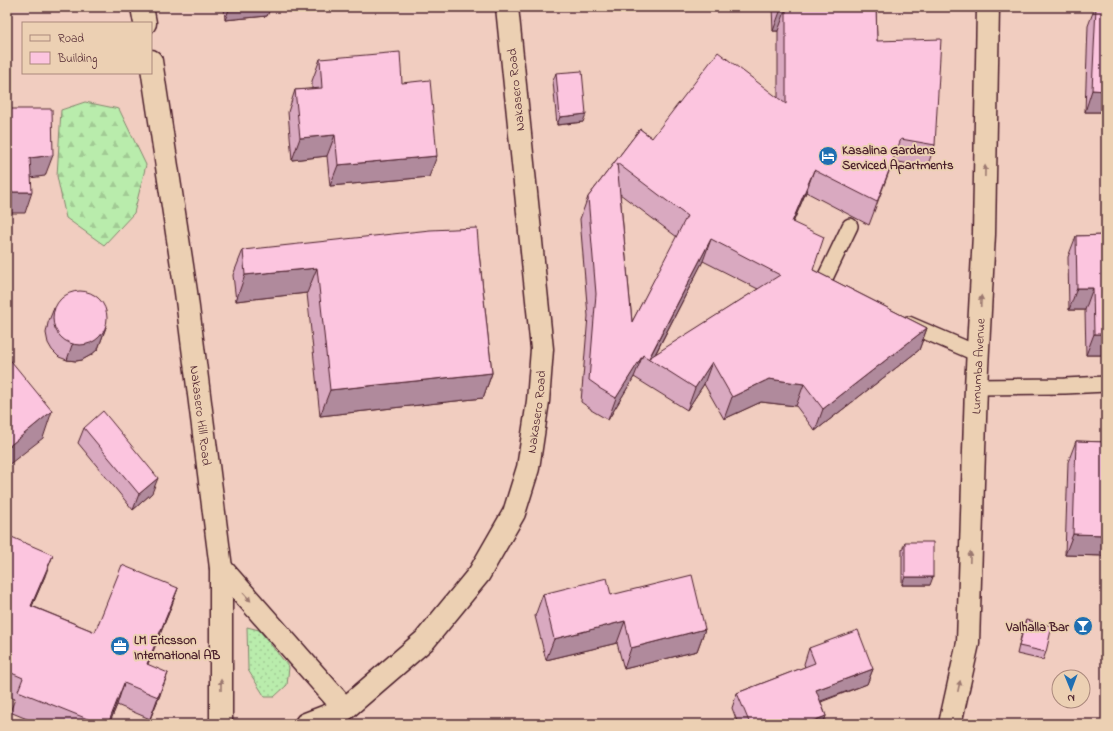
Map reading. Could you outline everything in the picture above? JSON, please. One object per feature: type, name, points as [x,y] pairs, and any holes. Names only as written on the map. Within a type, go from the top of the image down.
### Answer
[{"type":"street","name":"Nakasero Road","points":[[306,724],[347,716],[425,640],[478,574],[514,513],[528,468],[538,400],[542,349],[507,7]]},
{"type":"street","name":"Lumumba Avenue","points":[[950,724],[968,643],[976,387],[984,234],[988,7]]},
{"type":"street","name":"Nakasero Hill Road","points":[[152,68],[186,292],[221,568],[221,724]]},
{"type":"street","points":[[221,568],[347,716]]},
{"type":"lane","points":[[842,296],[828,290],[824,285],[825,278],[850,226]]},
{"type":"lane","points":[[892,318],[978,354]]},
{"type":"lane","points":[[976,387],[1106,384]]},
{"type":"green space","points":[[85,102],[119,109],[146,165],[134,213],[104,245],[66,218],[57,176],[61,110]]},
{"type":"green space","points":[[247,627],[259,630],[289,667],[287,685],[274,697],[265,697],[248,670]]},
{"type":"building","points":[[781,7],[876,7],[877,41],[941,39],[935,145],[901,139],[877,202],[814,170],[792,222],[824,237],[813,270],[927,328],[823,409],[804,384],[769,379],[732,397],[712,362],[695,388],[643,355],[616,398],[589,380],[596,294],[588,197],[640,129],[652,138],[718,52],[786,104],[786,9],[781,9]],"holes":[[[617,163],[687,216],[632,322]],[[711,239],[780,275],[649,358]]]},
{"type":"building","points":[[1096,7],[1106,7],[1106,91],[1092,90]]},
{"type":"building","points":[[400,52],[402,83],[430,80],[437,156],[338,165],[335,135],[300,138],[295,90],[322,88],[320,59]]},
{"type":"building","points":[[582,71],[586,114],[560,117],[556,73]]},
{"type":"building","points":[[7,109],[52,109],[53,155],[30,158],[32,192],[7,192]]},
{"type":"building","points":[[477,228],[492,373],[330,390],[317,268],[245,275],[243,250],[430,230]]},
{"type":"building","points":[[1106,235],[1106,334],[1094,334],[1093,288],[1077,288],[1076,236]]},
{"type":"building","points":[[75,291],[85,291],[95,295],[103,303],[107,313],[107,323],[103,333],[95,341],[85,345],[75,345],[65,341],[57,333],[53,323],[53,313],[57,303],[65,295]]},
{"type":"building","points":[[7,356],[52,411],[7,448]]},
{"type":"building","points":[[103,411],[158,478],[139,494],[84,428]]},
{"type":"building","points":[[1076,441],[1106,442],[1106,535],[1073,534]]},
{"type":"building","points":[[7,535],[53,555],[31,606],[95,632],[122,565],[178,588],[147,664],[168,673],[158,697],[124,683],[108,724],[100,724],[18,691],[23,678],[7,671]]},
{"type":"building","points":[[905,542],[933,542],[933,577],[905,577]]},
{"type":"building","points":[[692,575],[705,629],[631,648],[625,621],[554,639],[543,594],[607,578],[611,595]]},
{"type":"building","points":[[1026,620],[1052,626],[1046,652],[1019,646]]},
{"type":"building","points":[[858,630],[873,669],[816,690],[826,716],[805,724],[750,724],[737,693],[815,663],[809,648]]},
{"type":"place","name":"Kasalina Gardens Serviced Apartments","points":[[828,156]]},
{"type":"place","name":"Valhalla Bar","points":[[1083,626]]},
{"type":"place","name":"LM Ericsson International AB","points":[[120,646]]}]
